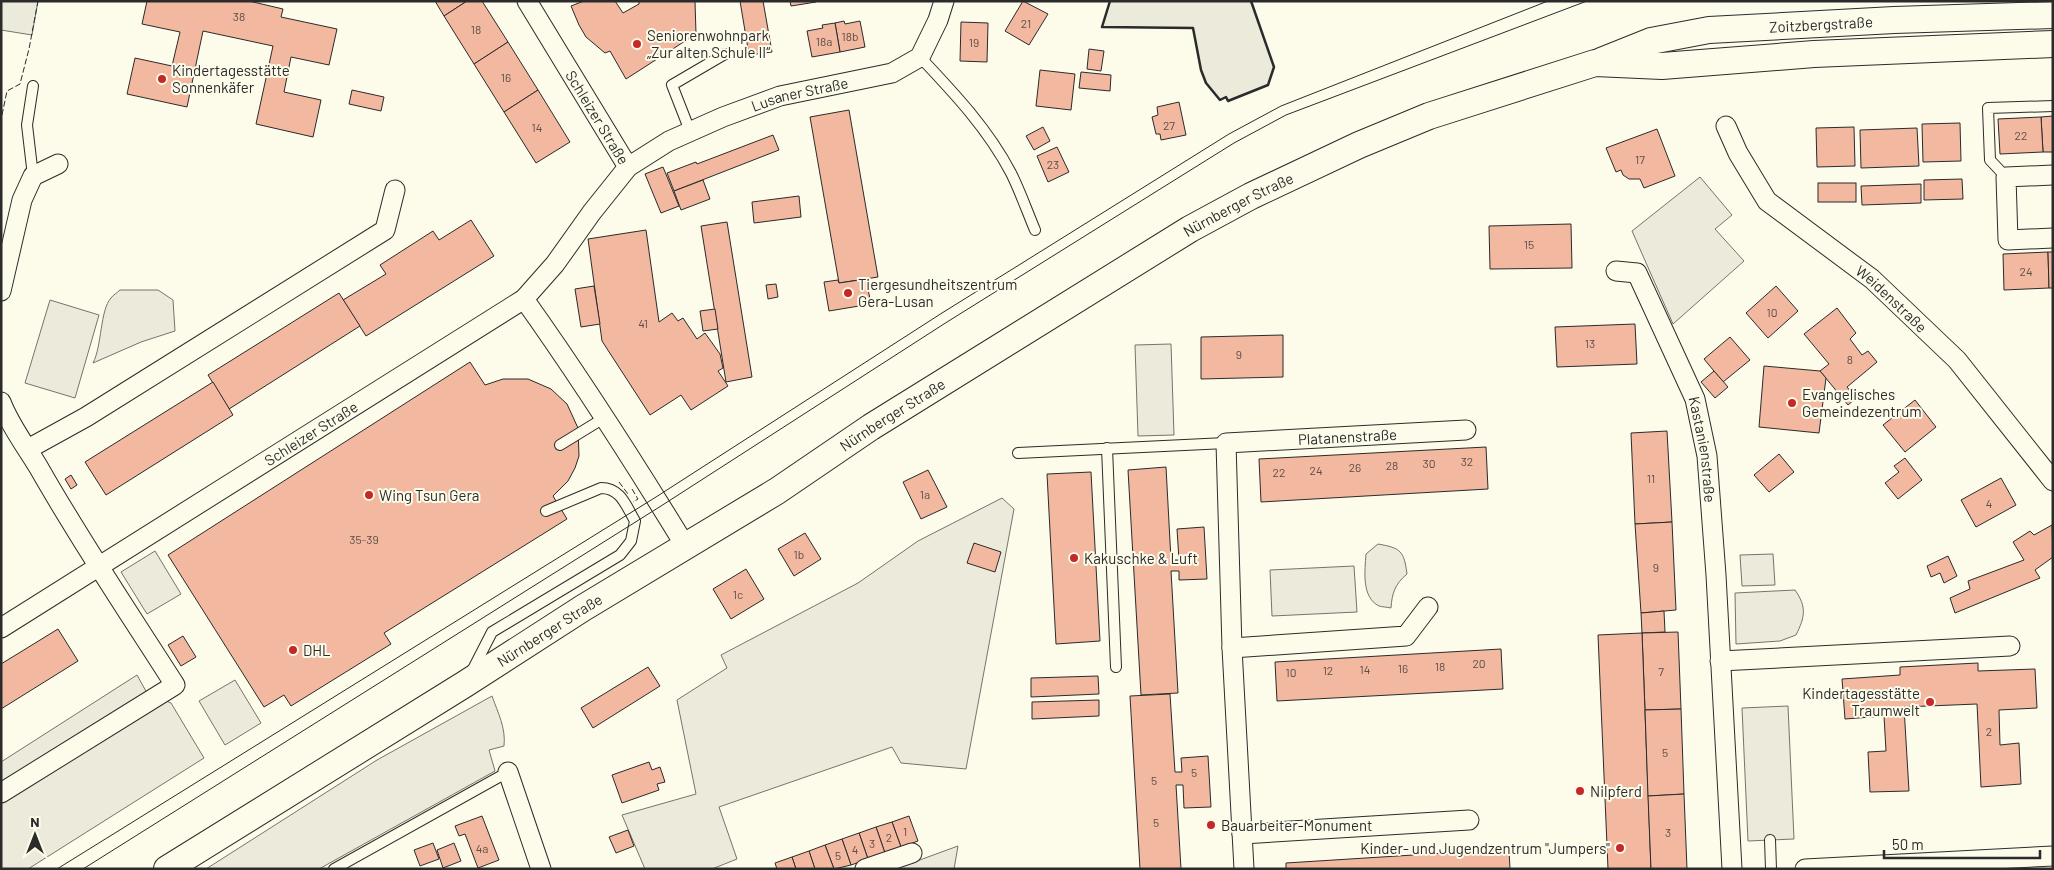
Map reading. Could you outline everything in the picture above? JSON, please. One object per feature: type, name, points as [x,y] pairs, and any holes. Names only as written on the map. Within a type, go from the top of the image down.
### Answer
[{"type":"main road","name":"Zoitzbergstraße","points":[[1595,63],[1651,41],[1709,30],[1894,20],[2053,15]]},
{"type":"main road","name":"Zoitzbergstraße","points":[[1662,66],[1814,54],[2053,44]]},
{"type":"main road","name":"Nürnberger Straße","points":[[167,869],[465,684],[583,608],[777,491],[871,427],[1038,321],[1190,229],[1234,205],[1359,145],[1428,116],[1595,63],[1662,66]]},
{"type":"street","name":"Schleizer Straße","points":[[1,628],[524,299],[556,264],[592,212],[628,167],[527,1]]},
{"type":"street","points":[[920,57],[938,20],[944,1]]},
{"type":"street","name":"Lusaner Straße","points":[[628,167],[669,141],[723,117],[780,96],[892,73],[920,57]]},
{"type":"street","name":"Weidenstraße","points":[[1726,126],[1738,153],[1767,201],[1872,279],[1958,360],[2053,480]]},
{"type":"street","points":[[1,291],[22,200],[33,176],[58,164]]},
{"type":"street","points":[[2053,175],[2006,177],[2008,240],[2053,238]]},
{"type":"street","points":[[28,449],[86,416],[385,230],[395,190]]},
{"type":"street","name":"Kastanienstraße","points":[[1616,271],[1637,273],[1695,399],[1707,456],[1732,869]]},
{"type":"street","points":[[524,299],[573,368],[604,418],[644,476],[686,547]]},
{"type":"street","points":[[1,402],[7,418],[28,449],[73,528],[175,685],[1,793]]},
{"type":"street","name":"Platanenstraße","points":[[1226,443],[1466,430]]},
{"type":"street","points":[[1226,443],[1232,648],[1244,869]]},
{"type":"street","points":[[1232,648],[1406,636],[1428,607]]},
{"type":"street","points":[[1720,661],[2010,646]]},
{"type":"street","points":[[508,772],[541,869]]},
{"type":"street","points":[[1242,834],[1469,820]]},
{"type":"street","points":[[865,869],[912,853]]},
{"type":"street","points":[[1805,869],[2053,856]]},
{"type":"lane","points":[[690,131],[672,85],[725,54]]},
{"type":"lane","points":[[920,57],[964,105],[992,141],[1010,172],[1034,230]]},
{"type":"lane","points":[[32,86],[27,125],[33,176]]},
{"type":"lane","points":[[2006,177],[1990,160],[1988,108],[2053,106]]},
{"type":"lane","points":[[560,445],[604,418]]},
{"type":"lane","name":"Platanenstraße","points":[[1018,453],[1226,443]]},
{"type":"lane","points":[[1107,448],[1116,667]]},
{"type":"lane","points":[[465,684],[492,632],[620,555],[631,541],[635,522],[615,490],[600,488],[546,511]]},
{"type":"lane","points":[[334,869],[508,772]]},
{"type":"lane","points":[[1770,840],[1771,869]]},
{"type":"shaded area","points":[[1,1],[38,1],[32,35],[1,30]]},
{"type":"shaded area","points":[[1110,1],[1251,1],[1274,67],[1268,85],[1228,101],[1226,97],[1220,100],[1206,83],[1201,70],[1193,28],[1102,27]]},
{"type":"shaded area","points":[[1700,177],[1732,215],[1715,229],[1744,261],[1673,324],[1632,231]]},
{"type":"shaded area","points":[[120,290],[158,290],[173,300],[175,331],[141,342],[93,363],[107,304]]},
{"type":"shaded area","points":[[50,300],[99,315],[75,398],[25,383]]},
{"type":"shaded area","points":[[1171,344],[1174,435],[1138,436],[1135,345]]},
{"type":"shaded area","points":[[1002,498],[1014,509],[966,769],[901,763],[892,747],[719,807],[737,859],[712,869],[645,869],[622,815],[696,794],[677,700],[727,668],[721,655],[858,583],[918,541]]},
{"type":"shaded area","points":[[1378,544],[1392,547],[1400,552],[1403,555],[1406,566],[1407,574],[1395,589],[1391,608],[1379,606],[1373,602],[1365,583],[1366,554]]},
{"type":"shaded area","points":[[155,551],[181,594],[147,614],[121,572]]},
{"type":"shaded area","points":[[1773,554],[1775,585],[1742,586],[1740,555]]},
{"type":"shaded area","points":[[1354,566],[1357,612],[1272,616],[1270,570]]},
{"type":"shaded area","points":[[1795,590],[1803,607],[1803,617],[1796,635],[1780,641],[1736,644],[1735,593]]},
{"type":"shaded area","points":[[137,675],[147,693],[171,703],[204,758],[28,869],[1,869],[1,762]]},
{"type":"shaded area","points":[[235,680],[261,723],[225,745],[199,701]]},
{"type":"shaded area","points":[[492,696],[504,733],[504,746],[489,750],[495,771],[319,869],[206,869],[377,760]]},
{"type":"shaded area","points":[[1788,706],[1794,839],[1748,841],[1742,708]]},
{"type":"shaded area","points":[[958,846],[954,869],[895,869]]},
{"type":"building","name":"Kindertagesstätte Sonnenkäfer","points":[[147,1],[249,1],[283,9],[281,17],[337,29],[329,65],[291,57],[284,92],[321,100],[313,137],[256,124],[273,46],[203,31],[187,107],[127,94],[135,58],[172,66],[180,32],[142,24]]},
{"type":"building","points":[[435,1],[467,1],[444,16]]},
{"type":"building","points":[[467,1],[482,1],[508,42],[474,64],[444,16]]},
{"type":"building","name":"Seniorenwohnpark „Zur alten Schule II“","points":[[584,1],[615,1],[623,13],[639,4],[639,1],[695,1],[696,34],[626,79],[610,51],[605,53],[586,37],[579,25],[571,6]]},
{"type":"building","points":[[740,1],[763,1],[772,52],[749,55]]},
{"type":"building","points":[[790,1],[816,1],[816,2],[791,6]]},
{"type":"building","points":[[1023,1],[1048,14],[1029,45],[1005,31]]},
{"type":"building","points":[[844,21],[845,24],[860,21],[865,47],[840,52],[835,23]]},
{"type":"building","points":[[961,22],[988,23],[987,62],[960,61]]},
{"type":"building","points":[[835,23],[840,52],[812,57],[807,31],[823,28],[822,25]]},
{"type":"building","points":[[508,42],[538,90],[504,112],[474,64]]},
{"type":"building","points":[[1089,49],[1104,51],[1101,71],[1087,69]]},
{"type":"building","points":[[1040,70],[1075,74],[1071,110],[1036,106]]},
{"type":"building","points":[[1081,72],[1111,75],[1110,91],[1079,88]]},
{"type":"building","points":[[352,90],[384,97],[381,111],[349,104]]},
{"type":"building","points":[[538,90],[570,142],[536,163],[504,112]]},
{"type":"building","points":[[1179,102],[1186,135],[1161,140],[1160,134],[1156,134],[1152,117],[1158,115],[1157,107]]},
{"type":"building","points":[[849,110],[878,277],[839,283],[810,117]]},
{"type":"building","points":[[2053,116],[2053,152],[2043,152],[2041,117]]},
{"type":"building","points":[[2041,117],[2043,152],[2000,154],[1998,119]]},
{"type":"building","points":[[1960,123],[1961,161],[1923,162],[1922,124]]},
{"type":"building","points":[[1043,127],[1050,141],[1034,150],[1026,136]]},
{"type":"building","points":[[1854,127],[1855,166],[1817,167],[1816,128]]},
{"type":"building","points":[[1917,128],[1919,166],[1861,168],[1860,130]]},
{"type":"building","points":[[1657,129],[1675,176],[1644,188],[1640,179],[1629,179],[1623,175],[1621,170],[1616,172],[1606,148]]},
{"type":"building","points":[[773,135],[779,150],[674,191],[667,173],[696,162],[697,164]]},
{"type":"building","points":[[1057,147],[1069,172],[1048,182],[1037,156]]},
{"type":"building","points":[[663,167],[679,206],[661,213],[645,174]]},
{"type":"building","points":[[1962,179],[1963,199],[1924,200],[1924,180]]},
{"type":"building","points":[[703,180],[710,199],[681,210],[674,191]]},
{"type":"building","points":[[1818,183],[1856,183],[1856,202],[1818,202]]},
{"type":"building","points":[[1921,184],[1921,203],[1862,205],[1861,186]]},
{"type":"building","points":[[799,196],[801,217],[754,223],[752,202]]},
{"type":"building","points":[[471,220],[494,256],[366,336],[343,300],[386,274],[380,265],[433,231],[439,240]]},
{"type":"building","points":[[727,222],[752,377],[726,382],[701,226]]},
{"type":"building","points":[[1571,224],[1572,268],[1490,269],[1489,226]]},
{"type":"building","points":[[646,230],[659,322],[672,313],[678,321],[683,318],[697,339],[705,333],[720,354],[723,368],[718,371],[728,386],[691,410],[681,395],[650,415],[602,341],[588,239]]},
{"type":"building","points":[[2048,252],[2049,288],[2004,290],[2003,254]]},
{"type":"building","points":[[2048,252],[2053,252],[2053,288],[2049,288]]},
{"type":"building","name":"Tiergesundheitszentrum Gera-Lusan","points":[[866,279],[871,304],[829,311],[824,282],[838,280],[839,283]]},
{"type":"building","points":[[776,284],[778,297],[768,299],[766,285]]},
{"type":"building","points":[[594,286],[600,324],[581,327],[575,289]]},
{"type":"building","points":[[1776,286],[1798,311],[1768,338],[1746,313]]},
{"type":"building","points":[[339,293],[360,326],[229,409],[208,375]]},
{"type":"building","points":[[1837,308],[1856,333],[1850,339],[1862,355],[1868,351],[1877,362],[1847,387],[1856,398],[1848,405],[1820,371],[1829,364],[1804,334]]},
{"type":"building","points":[[715,309],[718,329],[703,331],[700,311]]},
{"type":"building","points":[[1635,324],[1637,364],[1557,367],[1555,327]]},
{"type":"building","points":[[1283,335],[1283,377],[1201,379],[1201,337]]},
{"type":"building","points":[[1730,337],[1750,360],[1723,382],[1704,359]]},
{"type":"building","points":[[470,362],[485,385],[503,379],[528,379],[551,389],[567,404],[578,428],[579,456],[568,481],[553,496],[567,519],[384,633],[391,644],[291,706],[284,695],[264,707],[168,555]]},
{"type":"building","name":"Evangelisches Gemeindezentrum","points":[[1764,366],[1820,371],[1826,378],[1819,433],[1759,427]]},
{"type":"building","points":[[1714,371],[1728,387],[1715,398],[1701,382]]},
{"type":"building","points":[[213,382],[233,415],[106,495],[85,462]]},
{"type":"building","points":[[1915,400],[1936,427],[1905,452],[1883,425]]},
{"type":"building","points":[[1667,431],[1672,522],[1635,524],[1631,433]]},
{"type":"building","points":[[1486,447],[1488,489],[1261,502],[1259,459]]},
{"type":"building","points":[[1779,454],[1794,472],[1769,492],[1754,475]]},
{"type":"building","points":[[1905,458],[1922,480],[1898,499],[1885,483],[1899,472],[1894,466]]},
{"type":"building","points":[[1166,467],[1171,560],[1179,560],[1177,529],[1204,527],[1207,579],[1179,580],[1179,571],[1171,571],[1178,693],[1141,695],[1128,470]]},
{"type":"building","points":[[928,470],[947,507],[921,519],[903,482]]},
{"type":"building","name":"Kakuschke & Luft","points":[[1091,472],[1100,641],[1056,644],[1047,474]]},
{"type":"building","points":[[71,475],[77,485],[71,489],[65,479]]},
{"type":"building","points":[[2001,478],[2016,505],[1976,527],[1961,500]]},
{"type":"building","points":[[1672,522],[1676,610],[1641,613],[1635,524]]},
{"type":"building","points":[[2052,525],[2053,557],[2035,570],[2040,578],[1955,613],[1950,598],[1970,589],[1968,581],[2024,560],[2013,542],[2030,531],[2034,535]]},
{"type":"building","points":[[805,533],[821,559],[794,576],[778,549]]},
{"type":"building","points":[[974,543],[1001,552],[995,572],[967,563]]},
{"type":"building","points":[[1948,556],[1957,576],[1944,583],[1940,573],[1931,577],[1927,566]]},
{"type":"building","points":[[746,569],[764,599],[731,619],[713,589]]},
{"type":"building","points":[[1664,611],[1665,632],[1642,633],[1641,613]]},
{"type":"building","points":[[58,629],[78,661],[1,709],[1,664]]},
{"type":"building","points":[[1678,632],[1681,709],[1645,710],[1642,633]]},
{"type":"building","points":[[1642,633],[1651,869],[1608,869],[1598,635]]},
{"type":"building","points":[[183,636],[196,657],[181,666],[168,645]]},
{"type":"building","points":[[1501,649],[1503,689],[1277,701],[1275,662]]},
{"type":"building","points":[[1978,663],[1978,671],[2035,669],[2037,708],[1999,710],[2000,745],[2019,743],[2021,784],[1981,787],[1977,704],[1904,707],[1909,791],[1870,792],[1868,752],[1886,751],[1884,716],[1845,719],[1842,679],[1900,675],[1900,667]]},
{"type":"building","points":[[648,667],[660,686],[593,728],[581,708]]},
{"type":"building","points":[[1098,676],[1099,694],[1031,697],[1031,678]]},
{"type":"building","points":[[1170,694],[1175,772],[1182,772],[1181,758],[1208,756],[1211,807],[1184,808],[1183,785],[1176,785],[1181,869],[1140,869],[1130,696]]},
{"type":"building","points":[[1099,700],[1099,716],[1032,719],[1032,702]]},
{"type":"building","points":[[1681,709],[1684,794],[1648,796],[1645,710]]},
{"type":"building","points":[[649,762],[652,770],[660,767],[665,782],[657,784],[659,790],[622,803],[612,775]]},
{"type":"building","points":[[1684,794],[1687,869],[1651,869],[1648,796]]},
{"type":"building","points":[[482,816],[499,860],[478,868],[465,834],[459,836],[455,826]]},
{"type":"building","points":[[909,816],[918,841],[901,847],[892,822]]},
{"type":"building","points":[[892,822],[901,847],[885,853],[876,827]]},
{"type":"building","points":[[876,827],[885,853],[868,859],[859,833]]},
{"type":"building","points":[[628,830],[634,846],[616,853],[609,837]]},
{"type":"building","points":[[859,833],[868,859],[851,865],[842,839]]},
{"type":"building","points":[[842,839],[851,865],[834,869],[825,845]]},
{"type":"building","points":[[433,843],[439,859],[420,866],[414,850]]},
{"type":"building","points":[[454,843],[461,861],[443,868],[437,850]]},
{"type":"building","points":[[825,845],[834,869],[815,869],[809,851]]},
{"type":"building","points":[[1509,849],[1510,869],[1286,869],[1286,863]]},
{"type":"building","points":[[809,851],[815,869],[796,869],[792,857]]},
{"type":"building","points":[[792,857],[796,869],[777,869],[775,863]]},
{"type":"tram line","points":[[57,869],[656,497],[942,313],[1229,134],[1281,106],[1548,1]]},
{"type":"tram line","points":[[83,869],[661,506],[947,322],[1234,143],[1286,115],[1587,1]]},
{"type":"fence","points":[[2,115],[7,91],[20,84],[38,1]]},
{"type":"fence","points":[[619,482],[628,494]]},
{"type":"fence","points":[[632,489],[638,499],[633,502]]},
{"type":"wall","points":[[1110,1],[1102,27],[1193,28],[1201,70],[1206,83],[1220,100],[1226,97],[1228,101],[1268,85],[1274,67],[1251,1]]},
{"type":"place","name":"Seniorenwohnpark „Zur alten Schule II“","points":[[637,44]]},
{"type":"place","name":"Kindertagesstätte Sonnenkäfer","points":[[162,79]]},
{"type":"place","name":"Tiergesundheitszentrum Gera-Lusan","points":[[848,293]]},
{"type":"place","name":"Evangelisches Gemeindezentrum","points":[[1792,403]]},
{"type":"place","name":"Wing Tsun Gera","points":[[369,495]]},
{"type":"place","name":"Kakuschke & Luft","points":[[1074,558]]},
{"type":"place","name":"DHL","points":[[293,650]]},
{"type":"place","name":"Kindertagesstätte Traumwelt","points":[[1930,702]]},
{"type":"place","name":"Nilpferd","points":[[1580,791]]},
{"type":"place","name":"Bauarbeiter-Monument","points":[[1211,825]]},
{"type":"place","name":"Kinder- und Jugendzentrum \"Jumpers\"","points":[[1620,848]]}]
